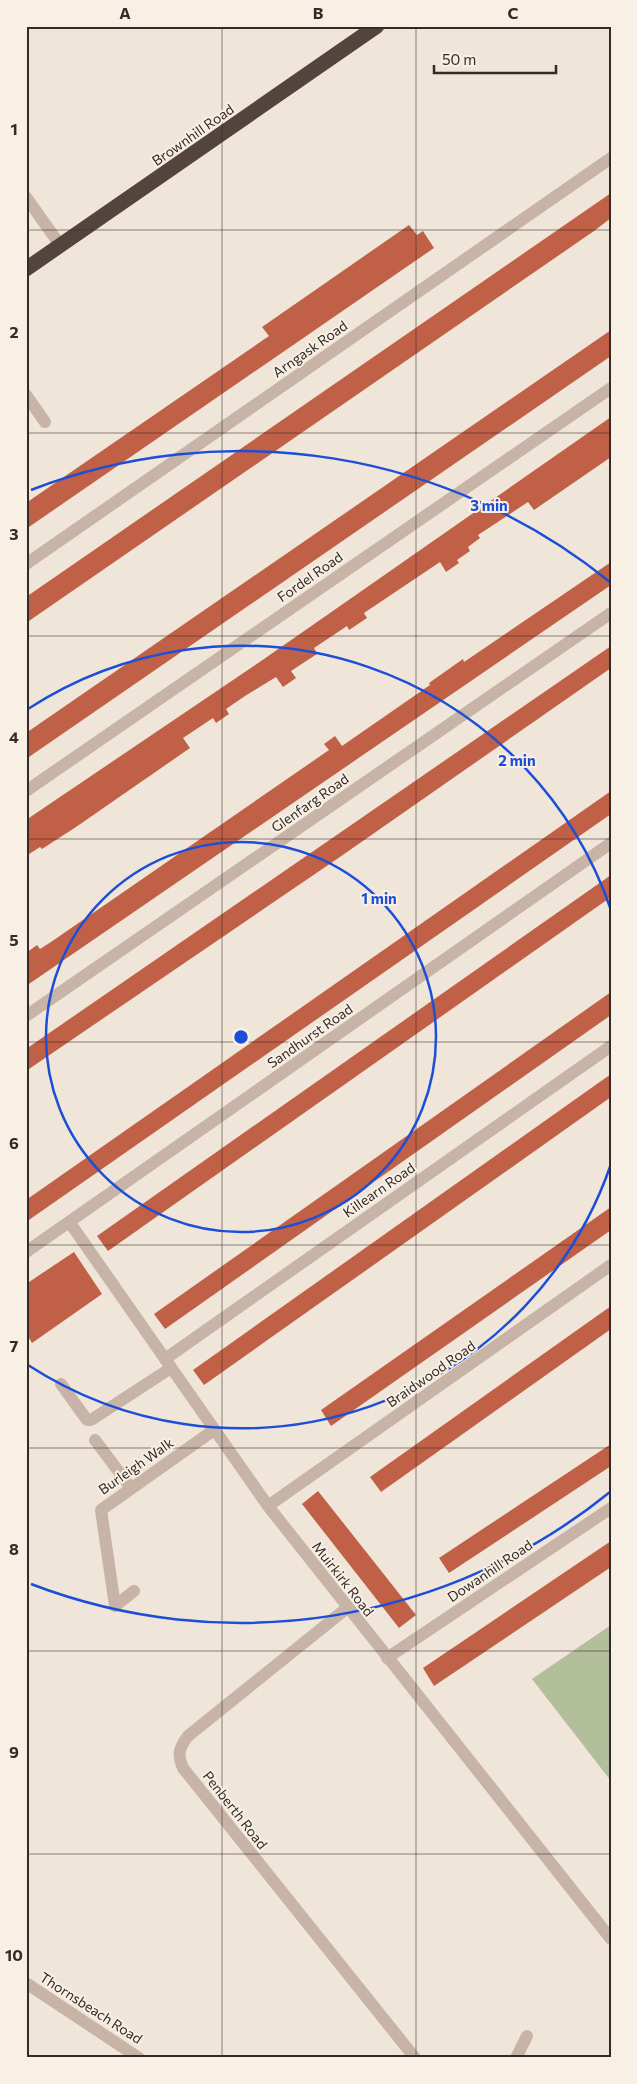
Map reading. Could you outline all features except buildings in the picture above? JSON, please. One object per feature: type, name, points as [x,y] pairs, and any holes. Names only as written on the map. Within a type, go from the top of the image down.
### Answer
[{"type":"highway","name":"Brownhill Road","points":[[26,269],[377,26]]},
{"type":"street","name":"Arngask Road","points":[[26,564],[611,158]]},
{"type":"street","points":[[26,197],[60,245]]},
{"type":"street","name":"Fordel Road","points":[[26,791],[611,388]]},
{"type":"street","points":[[26,395],[45,422]]},
{"type":"street","name":"Glenfarg Road","points":[[26,1016],[611,613]]},
{"type":"street","name":"Sandhurst Road","points":[[26,1252],[611,843]]},
{"type":"street","name":"Killearn Road","points":[[61,1384],[87,1420],[91,1420],[611,1046]]},
{"type":"street","name":"Muirkirk Road","points":[[70,1223],[268,1506],[386,1658],[611,1939]]},
{"type":"street","name":"Braidwood Road","points":[[268,1506],[611,1266]]},
{"type":"street","name":"Burleigh Walk","points":[[134,1591],[115,1606],[101,1510],[214,1430]]},
{"type":"street","points":[[95,1440],[131,1488]]},
{"type":"street","name":"Dowanhill Road","points":[[386,1658],[611,1508]]},
{"type":"street","name":"Penberth Road","points":[[347,1608],[188,1736],[180,1747],[179,1758],[183,1768],[415,2058]]},
{"type":"street","name":"Thornsbeach Road","points":[[26,1983],[140,2058]]},
{"type":"street","points":[[516,2058],[527,2036]]},
{"type":"green space","points":[[611,1625],[611,1781],[532,1679]]}]
